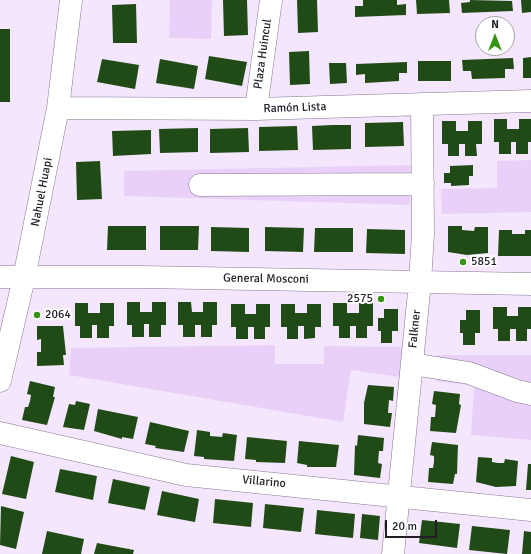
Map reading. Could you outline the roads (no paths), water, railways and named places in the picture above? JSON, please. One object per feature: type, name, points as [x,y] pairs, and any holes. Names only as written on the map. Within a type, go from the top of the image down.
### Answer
[{"type":"street","name":"Nahuel Huapi","points":[[0,381],[24,278],[58,108],[70,0]]},
{"type":"street","name":"Plaza Huincul","points":[[256,109],[271,0]]},
{"type":"street","name":"Ramón Lista","points":[[58,108],[256,109],[531,101]]},
{"type":"street","name":"Falkner","points":[[393,554],[420,282],[423,234],[422,104]]},
{"type":"street","points":[[200,185],[423,184]]},
{"type":"street","name":"General Mosconi","points":[[0,277],[142,277],[531,284]]},
{"type":"street","points":[[412,364],[469,373],[517,391],[531,394]]},
{"type":"street","name":"Villarino","points":[[0,433],[186,475],[398,495],[531,510]]},
{"type":"place","name":"5851","points":[[463,262]]},
{"type":"place","name":"2575","points":[[381,299]]},
{"type":"place","name":"2064","points":[[37,315]]}]
